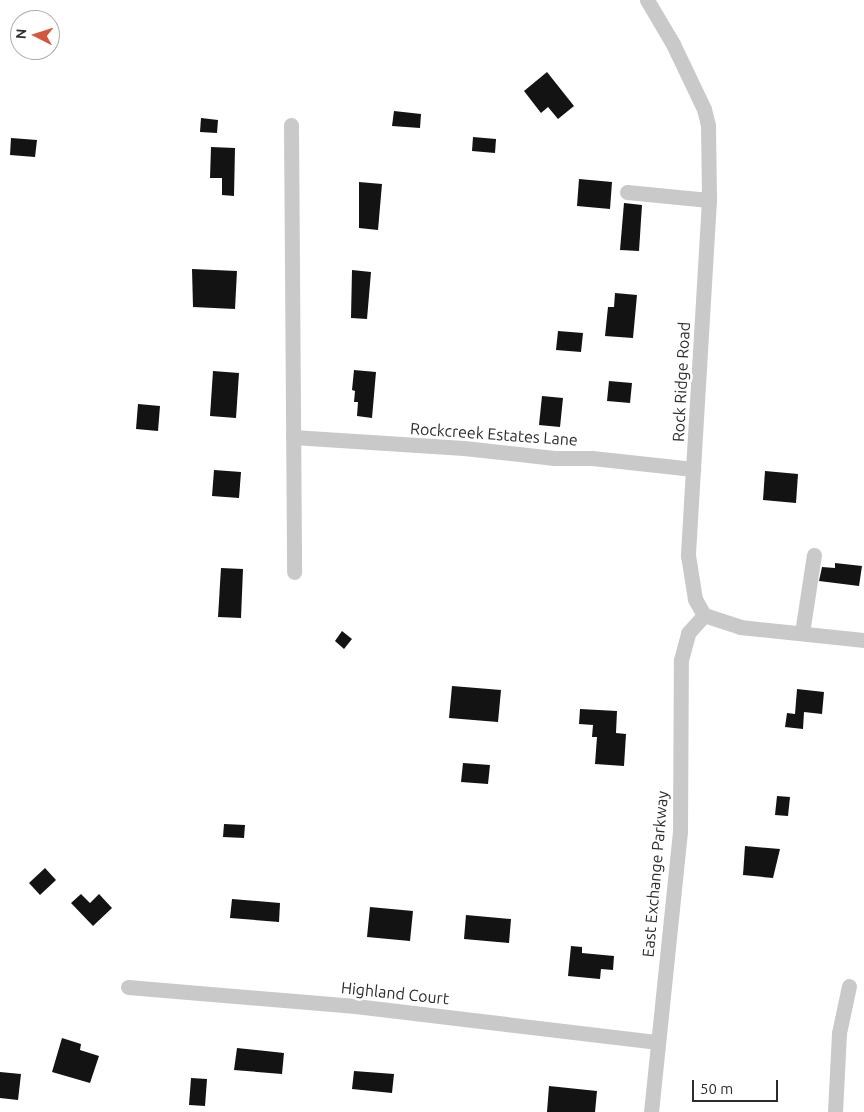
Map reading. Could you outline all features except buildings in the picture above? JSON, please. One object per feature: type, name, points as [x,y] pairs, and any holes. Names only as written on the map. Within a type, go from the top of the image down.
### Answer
[{"type":"street","name":"Rock Ridge Road","points":[[647,0],[704,109],[708,125],[709,200],[688,555],[695,599],[704,615]]},
{"type":"street","points":[[291,125],[294,572]]},
{"type":"street","points":[[626,192],[709,200]]},
{"type":"street","name":"Rockcreek Estates Lane","points":[[292,438],[464,448],[554,458],[592,458],[694,469]]},
{"type":"street","points":[[802,634],[814,555]]},
{"type":"street","points":[[704,615],[740,628],[864,640]]},
{"type":"street","name":"East Exchange Parkway","points":[[651,1112],[680,832],[681,660],[688,633],[704,615]]},
{"type":"street","points":[[835,1112],[840,1033],[849,986]]},
{"type":"street","name":"Highland Court","points":[[128,987],[364,1007],[658,1042]]}]
